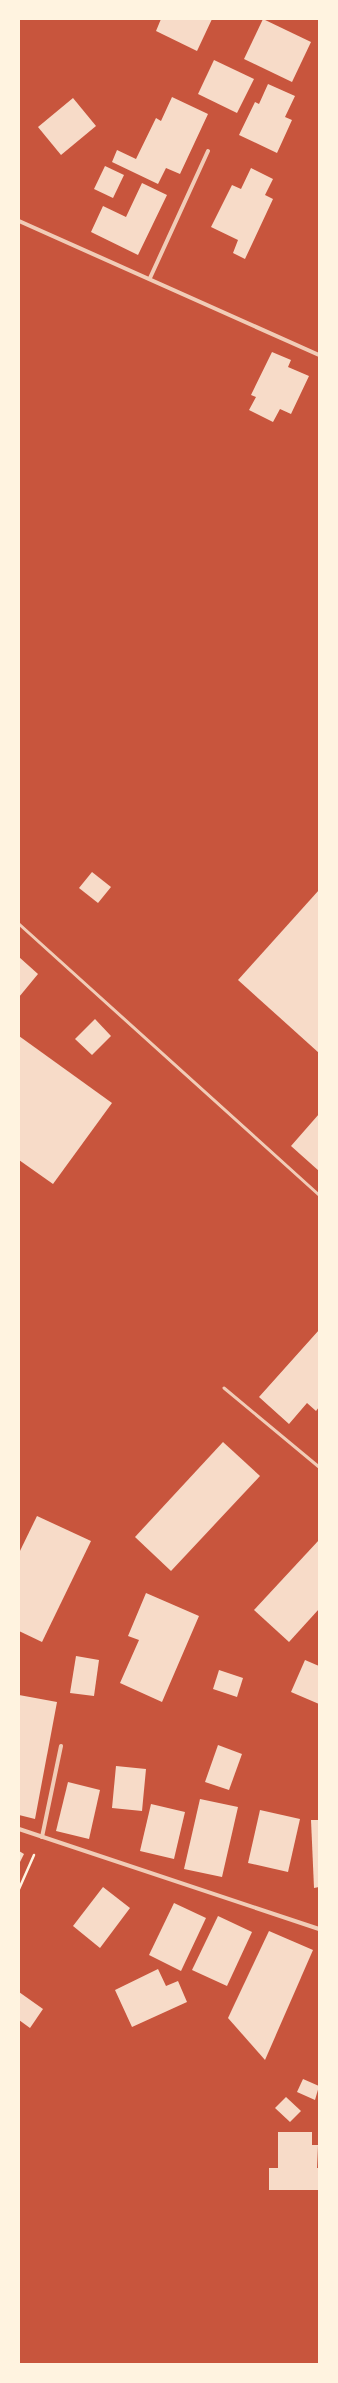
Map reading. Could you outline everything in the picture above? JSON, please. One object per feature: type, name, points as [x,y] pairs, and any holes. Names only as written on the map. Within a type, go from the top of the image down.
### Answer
[{"type":"street","points":[[150,278],[208,151]]},
{"type":"street","points":[[19,221],[150,278],[319,355]]},
{"type":"street","points":[[42,1837],[61,1746]]},
{"type":"street","points":[[19,1829],[319,1929]]},
{"type":"lane","points":[[19,924],[319,1195]]},
{"type":"lane","points":[[224,1388],[319,1467]]},
{"type":"path","points":[[19,1889],[42,1837]]},
{"type":"building","points":[[161,19],[212,19],[197,51],[156,31]]},
{"type":"building","points":[[263,19],[311,42],[292,82],[244,59]]},
{"type":"building","points":[[214,60],[254,79],[237,113],[198,94]]},
{"type":"building","points":[[268,84],[295,96],[285,117],[292,120],[277,153],[239,135],[255,102],[259,104]]},
{"type":"building","points":[[172,97],[208,114],[180,174],[166,168],[158,184],[112,162],[117,150],[136,159],[156,118],[161,121]]},
{"type":"building","points":[[73,98],[96,126],[61,155],[38,127]]},
{"type":"building","points":[[105,166],[124,175],[113,198],[94,189]]},
{"type":"building","points":[[251,168],[273,179],[265,195],[273,199],[245,259],[233,253],[238,240],[211,227],[232,185],[241,189]]},
{"type":"building","points":[[142,183],[167,195],[138,255],[91,232],[103,206],[126,217]]},
{"type":"building","points":[[272,352],[291,360],[288,367],[309,376],[291,414],[280,409],[273,422],[249,410],[256,397],[251,395]]},
{"type":"building","points":[[92,872],[111,887],[98,903],[79,888]]},
{"type":"building","points":[[319,890],[319,1053],[238,980]]},
{"type":"building","points":[[19,957],[38,974],[19,997]]},
{"type":"building","points":[[95,1019],[111,1036],[92,1055],[75,1039]]},
{"type":"building","points":[[19,1036],[112,1103],[53,1184],[19,1160]]},
{"type":"building","points":[[319,1114],[319,1171],[291,1146]]},
{"type":"building","points":[[319,1330],[319,1407],[316,1411],[307,1403],[289,1424],[259,1397]]},
{"type":"building","points":[[223,1442],[260,1476],[171,1571],[135,1537]]},
{"type":"building","points":[[37,1516],[91,1541],[42,1642],[19,1631],[19,1553]]},
{"type":"building","points":[[319,1540],[319,1609],[289,1642],[254,1610]]},
{"type":"building","points":[[146,1593],[199,1616],[162,1702],[120,1683],[139,1640],[128,1636]]},
{"type":"building","points":[[76,1656],[99,1660],[94,1696],[70,1693]]},
{"type":"building","points":[[305,1660],[319,1666],[319,1704],[291,1692]]},
{"type":"building","points":[[219,1670],[243,1678],[237,1697],[213,1689]]},
{"type":"building","points":[[19,1695],[57,1702],[35,1819],[19,1815]]},
{"type":"building","points":[[218,1745],[242,1754],[229,1790],[205,1782]]},
{"type":"building","points":[[116,1766],[146,1769],[142,1811],[112,1808]]},
{"type":"building","points":[[68,1782],[100,1790],[89,1839],[56,1831]]},
{"type":"building","points":[[200,1799],[238,1807],[222,1877],[184,1869]]},
{"type":"building","points":[[151,1804],[185,1812],[174,1859],[140,1851]]},
{"type":"building","points":[[260,1810],[300,1819],[288,1872],[248,1863]]},
{"type":"building","points":[[311,1820],[319,1820],[319,1887],[314,1888]]},
{"type":"building","points":[[19,1851],[24,1854],[19,1864]]},
{"type":"building","points":[[103,1887],[130,1908],[100,1948],[73,1926]]},
{"type":"building","points":[[174,1903],[206,1918],[181,1971],[149,1955]]},
{"type":"building","points":[[218,1916],[252,1932],[227,1986],[192,1970]]},
{"type":"building","points":[[269,1931],[313,1950],[265,2060],[228,2018]]},
{"type":"building","points":[[158,1969],[166,1986],[178,1981],[187,2002],[132,2027],[115,1990]]},
{"type":"building","points":[[19,1992],[43,2009],[30,2028],[19,2020]]},
{"type":"building","points":[[303,2079],[319,2086],[315,2100],[297,2092]]},
{"type":"building","points":[[286,2097],[301,2111],[290,2122],[275,2108]]},
{"type":"building","points":[[278,2132],[312,2132],[312,2145],[318,2145],[317,2168],[319,2168],[319,2190],[269,2190],[269,2168],[278,2168]]}]
